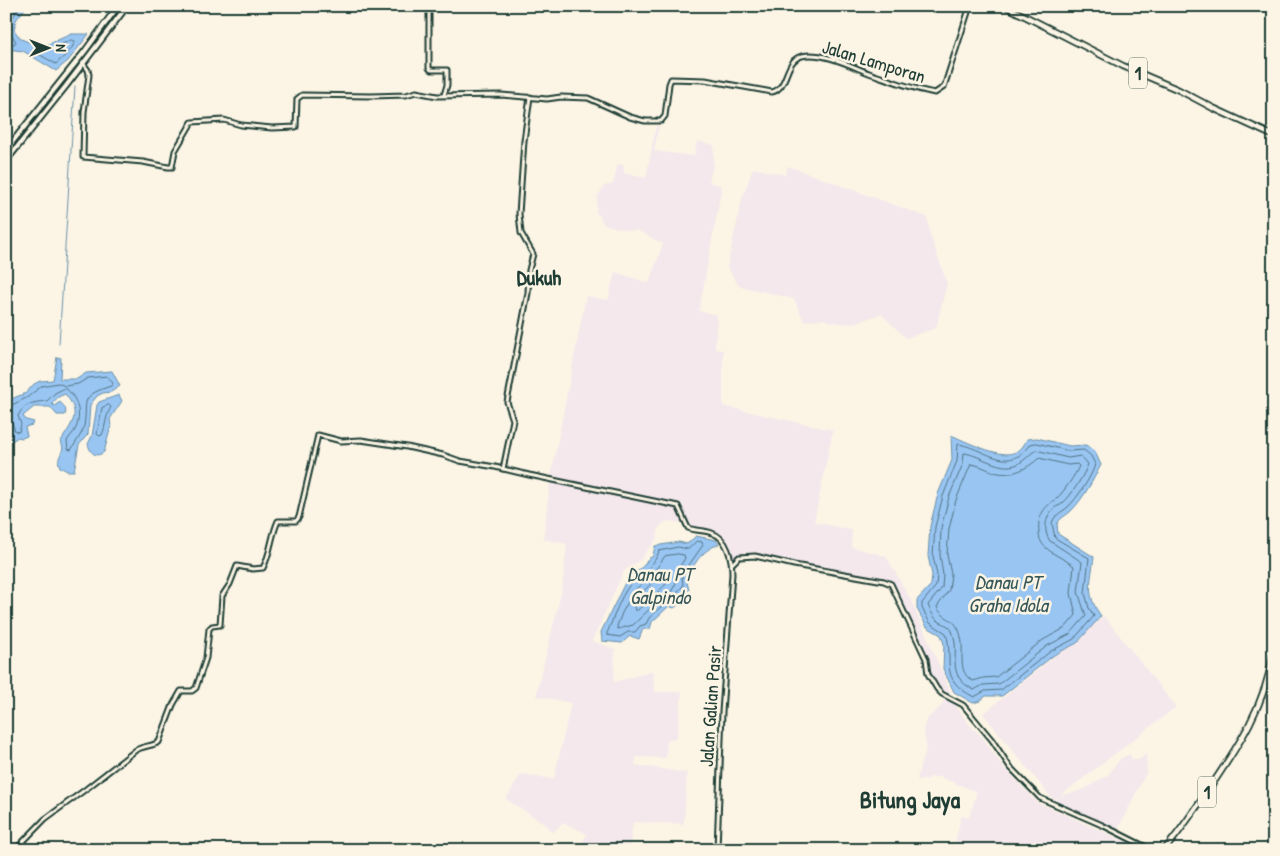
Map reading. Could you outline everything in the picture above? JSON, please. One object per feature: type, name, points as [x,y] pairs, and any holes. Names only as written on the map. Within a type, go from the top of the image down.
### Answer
[{"type":"highway","name":"1","points":[[1005,6],[1123,66],[1179,90],[1274,136]]},
{"type":"highway","name":"1","points":[[1164,850],[1189,818],[1236,750],[1256,712],[1267,685],[1274,650]]},
{"type":"main road","points":[[6,150],[85,51],[118,6]]},
{"type":"main road","points":[[6,160],[46,112],[127,6]]},
{"type":"main road","points":[[105,22],[111,27]]},
{"type":"main road","points":[[40,107],[46,112]]},
{"type":"street","points":[[429,6],[429,69],[447,70],[447,85],[444,95]]},
{"type":"street","name":"Jalan Lamporan","points":[[530,97],[547,99],[561,97],[588,98],[630,117],[645,122],[656,122],[661,121],[665,116],[668,84],[671,79],[705,80],[772,92],[780,87],[793,60],[807,55],[840,62],[926,92],[938,92],[946,83],[970,6]]},
{"type":"street","points":[[83,63],[88,70],[83,157],[143,162],[168,167],[172,167],[175,151],[192,122],[224,120],[241,125],[296,127],[297,99],[302,95],[371,96],[406,95],[416,92],[444,95],[530,97],[524,140],[519,219],[521,234],[533,254],[528,293],[509,387],[507,406],[513,420],[503,469]]},
{"type":"street","points":[[15,850],[45,819],[86,790],[136,750],[159,742],[173,705],[181,691],[192,691],[196,688],[206,658],[209,629],[212,626],[220,625],[222,596],[230,584],[237,566],[263,568],[278,521],[296,521],[299,517],[318,436],[341,441],[384,442],[436,453],[460,461],[678,506],[688,528],[715,534],[723,541],[732,564],[739,557],[755,556],[884,581],[891,584],[926,660],[928,674],[934,685],[942,694],[963,705],[992,740],[1010,767],[1040,798],[1152,850]]},
{"type":"street","name":"Jalan Galian Pasir","points":[[717,850],[722,712],[730,616],[732,564]]},
{"type":"shaded area","points":[[656,126],[659,126],[654,151],[694,156],[697,141],[714,145],[713,166],[709,182],[722,186],[699,311],[717,315],[715,349],[723,350],[723,406],[833,430],[814,522],[852,530],[851,547],[886,556],[912,602],[957,707],[969,724],[983,738],[1001,764],[1037,802],[1144,850],[1064,850],[1035,841],[1032,850],[948,850],[954,849],[961,816],[969,818],[977,792],[940,777],[917,780],[925,754],[926,745],[923,729],[927,719],[942,705],[944,700],[941,691],[930,674],[929,662],[894,585],[888,580],[760,555],[741,555],[733,558],[727,543],[717,532],[690,527],[685,523],[666,521],[659,527],[657,538],[640,560],[624,571],[592,641],[615,649],[614,682],[653,671],[655,692],[682,692],[677,738],[667,740],[666,758],[636,757],[635,765],[687,773],[684,824],[633,822],[629,850],[595,850],[590,846],[588,850],[578,850],[587,834],[563,822],[553,833],[542,822],[506,799],[521,774],[554,779],[571,703],[536,696],[562,589],[567,544],[543,539],[551,476],[586,296],[608,300],[615,272],[649,283],[663,244],[639,231],[625,230],[603,224],[600,216],[596,213],[597,197],[604,186],[613,184],[618,164],[624,165],[624,173],[646,178]]},
{"type":"shaded area","points":[[788,166],[927,217],[930,234],[947,283],[936,328],[906,338],[881,314],[851,324],[824,319],[804,321],[794,299],[739,286],[727,267],[742,199],[753,168],[785,175]]},
{"type":"shaded area","points":[[1104,616],[1176,707],[1060,796],[1085,789],[1108,775],[1120,759],[1129,754],[1133,760],[1139,760],[1146,754],[1147,771],[1117,831],[1054,804],[1059,797],[1054,801],[983,714]]},
{"type":"water","points":[[6,6],[27,6],[16,20],[14,30],[21,39],[34,44],[49,44],[71,34],[89,34],[68,61],[56,71],[23,51],[6,49]]},
{"type":"water","points":[[57,357],[61,358],[60,379],[77,379],[86,373],[112,371],[120,386],[111,392],[97,396],[90,405],[88,434],[79,445],[74,471],[67,471],[60,467],[58,462],[63,448],[61,441],[74,418],[73,407],[65,394],[58,397],[52,404],[54,406],[60,402],[65,408],[65,415],[57,415],[50,407],[34,407],[23,416],[26,420],[34,422],[32,425],[25,427],[27,436],[18,437],[6,445],[6,429],[10,427],[6,424],[6,401],[26,393],[34,384],[40,381],[53,380]]},
{"type":"water","points":[[119,395],[122,401],[110,419],[111,426],[104,452],[98,455],[93,454],[88,444],[92,436],[97,405],[99,402]]},
{"type":"water","name":"Danau PT Graha Idola","points":[[951,435],[982,448],[1007,454],[1020,450],[1027,439],[1037,438],[1070,446],[1086,445],[1095,452],[1101,465],[1080,500],[1057,524],[1058,534],[1094,557],[1090,588],[1093,601],[1101,616],[1077,643],[1054,655],[1002,696],[986,696],[980,701],[973,703],[954,692],[943,669],[944,644],[941,635],[927,627],[917,609],[917,600],[931,585],[932,575],[928,556],[930,526],[938,494],[952,460]]},
{"type":"water","name":"Danau PT Galpindo","points":[[696,536],[716,540],[719,544],[707,550],[696,562],[686,578],[689,590],[682,593],[679,604],[674,608],[669,606],[652,622],[650,629],[643,629],[639,639],[630,636],[622,643],[602,641],[601,632],[625,583],[653,556],[655,546],[679,542],[687,544]]},
{"type":"waterway","points":[[59,344],[75,86]]},
{"type":"district","name":"Dukuh","points":[[539,277]]},
{"type":"district","name":"Bitung Jaya","points":[[910,799]]}]
